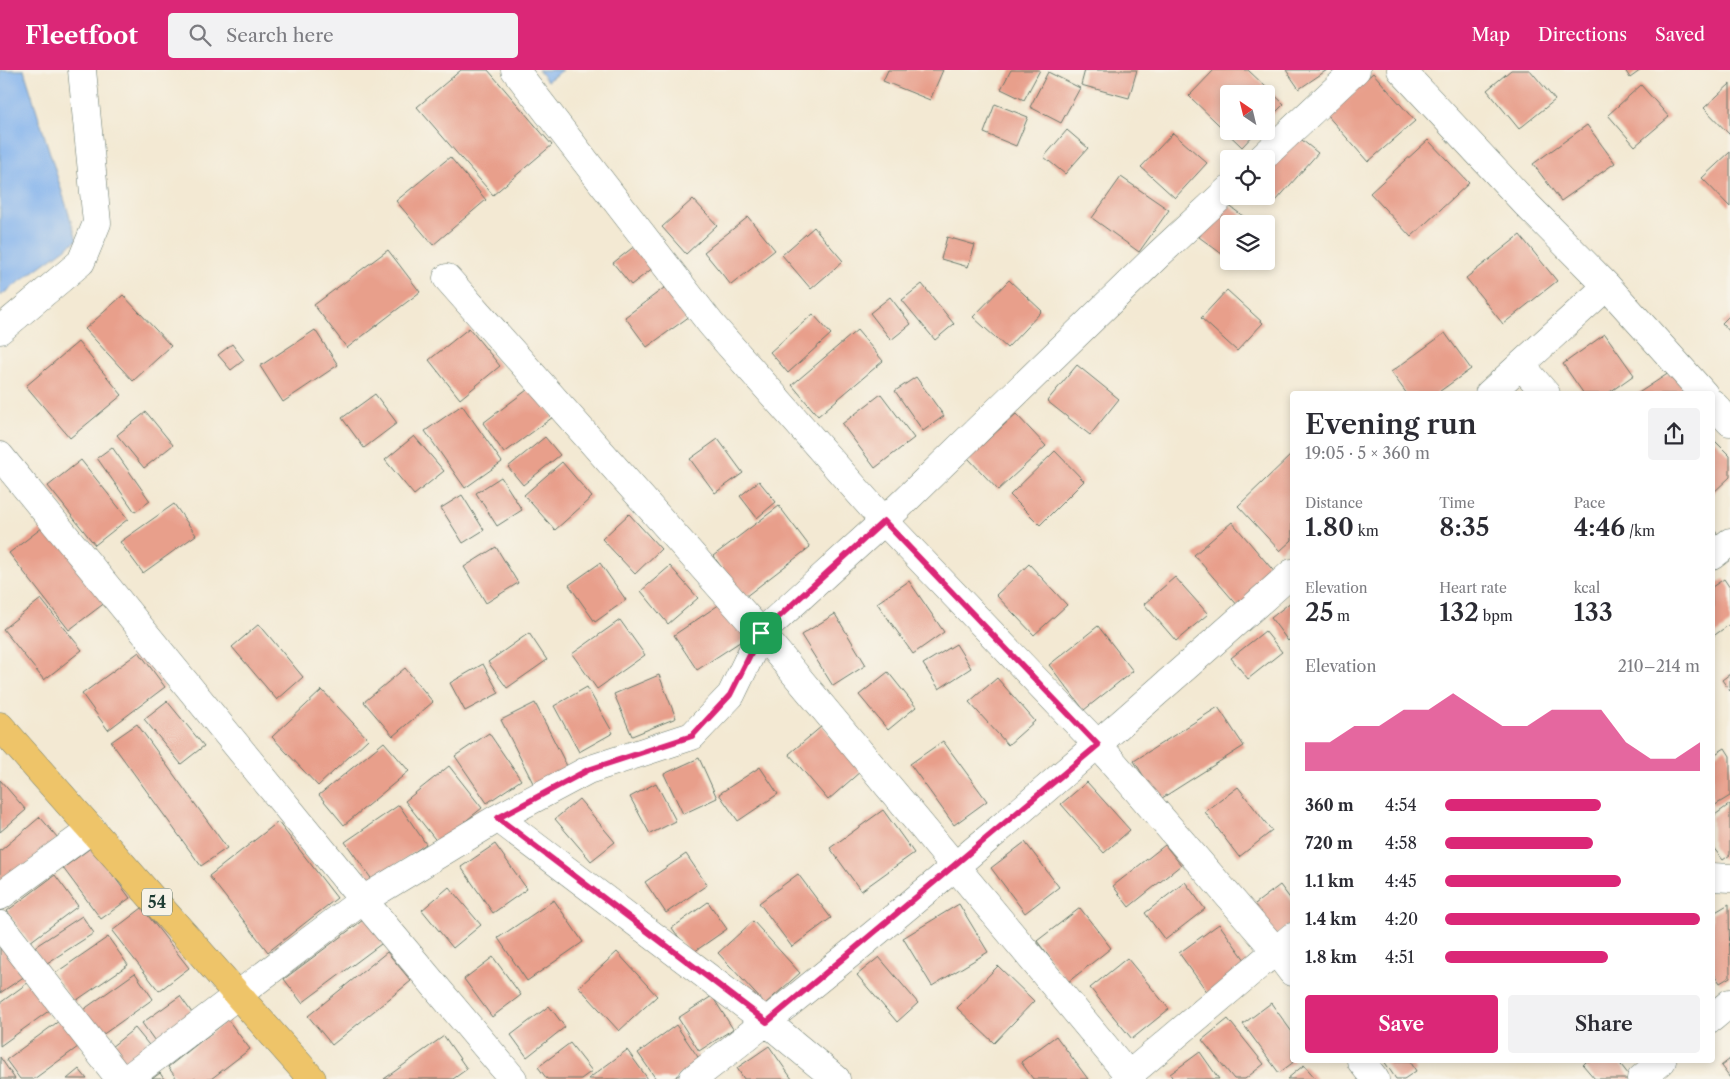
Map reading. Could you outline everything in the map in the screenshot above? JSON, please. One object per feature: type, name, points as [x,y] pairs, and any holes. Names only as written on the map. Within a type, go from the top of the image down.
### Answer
[{"type":"main road","name":"54","points":[[0,726],[239,994],[312,1079]]},
{"type":"street","points":[[0,330],[81,262],[97,223],[82,70]]},
{"type":"street","points":[[515,70],[710,324],[884,521],[1098,745],[1284,944],[1290,965]]},
{"type":"street","points":[[1271,150],[1356,70]]},
{"type":"street","points":[[1401,70],[1527,205],[1607,286],[1701,391]]},
{"type":"street","points":[[127,1079],[363,900],[498,818],[588,770],[692,736],[730,695],[761,633],[884,521],[1158,255],[1220,197]]},
{"type":"street","points":[[447,278],[761,633],[1128,1078],[1284,944]]},
{"type":"street","points":[[1492,391],[1607,286]]},
{"type":"street","points":[[1520,365],[1543,391]]},
{"type":"street","points":[[1715,406],[1730,422]]},
{"type":"street","points":[[0,456],[363,900],[513,1079]]},
{"type":"street","points":[[1715,554],[1730,542]]},
{"type":"street","points":[[693,1079],[767,1022],[955,866],[1098,745],[1290,575]]},
{"type":"street","points":[[498,818],[767,1022],[836,1079]]},
{"type":"street","points":[[0,896],[92,829]]},
{"type":"street","points":[[1715,877],[1730,878]]},
{"type":"street","points":[[0,925],[120,1079]]},
{"type":"street","points":[[1715,1016],[1730,1003]]},
{"type":"street","points":[[1363,1063],[1375,1079]]},
{"type":"water","points":[[0,70],[24,70],[77,240],[0,296]]},
{"type":"water","points":[[538,70],[563,70],[547,81]]},
{"type":"building","points":[[461,70],[488,70],[552,145],[493,195],[417,107]]},
{"type":"building","points":[[888,70],[943,70],[930,100],[883,81]]},
{"type":"building","points":[[1011,70],[1040,70],[1024,100],[1001,89]]},
{"type":"building","points":[[1085,70],[1137,70],[1129,98],[1081,85]]},
{"type":"building","points":[[1214,70],[1248,70],[1264,85],[1220,85],[1220,126],[1189,96]]},
{"type":"building","points":[[1286,70],[1327,70],[1299,89]]},
{"type":"building","points":[[1511,70],[1530,70],[1555,100],[1519,129],[1487,90]]},
{"type":"building","points":[[1625,70],[1641,70],[1630,78]]},
{"type":"building","points":[[1048,72],[1080,88],[1061,123],[1030,107]]},
{"type":"building","points":[[1373,73],[1415,121],[1368,162],[1326,114]]},
{"type":"building","points":[[1730,84],[1730,135],[1704,108]]},
{"type":"building","points":[[1641,85],[1669,117],[1635,146],[1608,115]]},
{"type":"building","points":[[1275,96],[1284,104],[1275,113]]},
{"type":"building","points":[[995,104],[1028,117],[1016,146],[984,133]]},
{"type":"building","points":[[1587,125],[1615,163],[1561,201],[1533,164]]},
{"type":"building","points":[[1067,130],[1088,148],[1065,174],[1044,157]]},
{"type":"building","points":[[1173,133],[1207,163],[1175,198],[1141,167]]},
{"type":"building","points":[[1297,136],[1318,153],[1276,201],[1275,161]]},
{"type":"building","points":[[1235,140],[1249,140],[1242,147]]},
{"type":"building","points":[[1428,140],[1469,183],[1411,237],[1370,193]]},
{"type":"building","points":[[1730,152],[1730,207],[1702,178]]},
{"type":"building","points":[[450,157],[486,200],[433,245],[396,201]]},
{"type":"building","points":[[1121,177],[1169,210],[1139,252],[1092,218]]},
{"type":"building","points":[[693,199],[717,225],[686,254],[662,227]]},
{"type":"building","points":[[1222,205],[1228,205],[1242,215],[1220,215],[1220,253],[1199,237]]},
{"type":"building","points":[[748,217],[775,250],[731,285],[704,252]]},
{"type":"building","points":[[814,227],[843,261],[811,289],[782,255]]},
{"type":"building","points":[[1520,235],[1557,281],[1503,324],[1466,278]]},
{"type":"building","points":[[947,237],[975,245],[968,267],[941,259]]},
{"type":"building","points":[[641,241],[658,264],[631,285],[613,263]]},
{"type":"building","points":[[388,250],[420,292],[347,348],[314,305]]},
{"type":"building","points":[[1009,280],[1042,311],[1007,348],[973,317]]},
{"type":"building","points":[[922,284],[954,324],[935,340],[902,300]]},
{"type":"building","points":[[668,285],[690,316],[647,347],[625,317]]},
{"type":"building","points":[[1227,290],[1263,323],[1237,351],[1201,318]]},
{"type":"building","points":[[123,295],[171,346],[133,381],[85,329]]},
{"type":"building","points":[[890,297],[911,324],[891,340],[870,313]]},
{"type":"building","points":[[813,314],[831,334],[788,373],[770,352]]},
{"type":"building","points":[[1730,315],[1730,332],[1722,323]]},
{"type":"building","points":[[469,328],[500,366],[460,399],[429,360]]},
{"type":"building","points":[[315,330],[338,365],[283,402],[260,366]]},
{"type":"building","points":[[857,330],[883,361],[818,416],[792,385]]},
{"type":"building","points":[[1445,333],[1471,369],[1440,391],[1405,391],[1391,372]]},
{"type":"building","points":[[1605,334],[1634,375],[1611,391],[1582,391],[1563,364]]},
{"type":"building","points":[[78,342],[122,395],[70,438],[26,386]]},
{"type":"building","points":[[232,344],[244,360],[231,370],[218,355]]},
{"type":"building","points":[[1077,365],[1119,399],[1090,435],[1047,401]]},
{"type":"building","points":[[1672,371],[1685,391],[1642,391]]},
{"type":"building","points":[[916,377],[944,416],[923,431],[895,391]]},
{"type":"building","points":[[531,387],[553,417],[504,453],[483,423]]},
{"type":"building","points":[[375,394],[397,423],[364,448],[342,418]]},
{"type":"building","points":[[881,394],[914,438],[875,468],[842,424]]},
{"type":"building","points":[[462,405],[502,462],[465,488],[425,431]]},
{"type":"building","points":[[146,412],[173,445],[144,468],[117,435]]},
{"type":"building","points":[[1016,414],[1046,446],[998,490],[968,458]]},
{"type":"building","points":[[414,436],[444,471],[414,495],[385,460]]},
{"type":"building","points":[[545,437],[560,455],[523,485],[508,467]]},
{"type":"building","points":[[718,439],[743,473],[715,493],[690,459]]},
{"type":"building","points":[[1715,441],[1730,456],[1730,477],[1715,491]]},
{"type":"building","points":[[112,447],[150,501],[135,512],[97,458]]},
{"type":"building","points":[[1055,451],[1084,481],[1040,525],[1010,495]]},
{"type":"building","points":[[1290,456],[1290,542],[1280,551],[1238,506]]},
{"type":"building","points":[[81,460],[128,519],[95,545],[48,486]]},
{"type":"building","points":[[562,462],[592,497],[555,530],[524,495]]},
{"type":"building","points":[[501,477],[522,510],[497,526],[476,493]]},
{"type":"building","points":[[759,481],[776,502],[757,518],[740,496]]},
{"type":"building","points":[[462,495],[484,530],[463,543],[441,508]]},
{"type":"building","points":[[174,504],[196,535],[143,573],[120,542]]},
{"type":"building","points":[[779,506],[810,547],[745,597],[713,556]]},
{"type":"building","points":[[629,514],[661,549],[635,574],[602,539]]},
{"type":"building","points":[[51,521],[110,599],[69,630],[9,553]]},
{"type":"building","points":[[1232,522],[1277,575],[1239,607],[1194,555]]},
{"type":"building","points":[[496,547],[518,583],[486,603],[464,567]]},
{"type":"building","points":[[600,563],[626,600],[595,622],[569,585]]},
{"type":"building","points":[[1029,564],[1067,605],[1034,635],[996,595]]},
{"type":"building","points":[[670,566],[698,598],[668,624],[641,591]]},
{"type":"building","points":[[1175,577],[1208,614],[1176,641],[1144,604]]},
{"type":"building","points":[[1724,579],[1730,588],[1730,624],[1715,635],[1715,585]]},
{"type":"building","points":[[909,581],[944,632],[913,654],[877,603]]},
{"type":"building","points":[[41,599],[82,650],[44,680],[3,629]]},
{"type":"building","points":[[726,600],[749,636],[697,670],[674,635]]},
{"type":"building","points":[[1290,603],[1290,639],[1288,641],[1271,618]]},
{"type":"building","points":[[835,614],[866,665],[833,686],[801,635]]},
{"type":"building","points":[[620,620],[645,655],[597,689],[572,654]]},
{"type":"building","points":[[259,624],[303,677],[277,700],[232,647]]},
{"type":"building","points":[[1098,626],[1133,671],[1084,710],[1049,665]]},
{"type":"building","points":[[1265,631],[1282,652],[1248,679],[1231,658]]},
{"type":"building","points":[[529,633],[547,660],[507,688],[488,662]]},
{"type":"building","points":[[956,644],[971,668],[939,689],[923,664]]},
{"type":"building","points":[[139,652],[165,687],[108,730],[82,694]]},
{"type":"building","points":[[483,664],[499,693],[465,711],[450,683]]},
{"type":"building","points":[[405,668],[433,702],[393,736],[364,702]]},
{"type":"building","points":[[888,672],[916,707],[888,730],[859,695]]},
{"type":"building","points":[[1730,674],[1730,691],[1722,680]]},
{"type":"building","points":[[659,675],[676,718],[632,736],[614,694]]},
{"type":"building","points":[[997,678],[1035,721],[1008,745],[969,702]]},
{"type":"building","points":[[587,687],[613,733],[579,752],[554,706]]},
{"type":"building","points":[[322,690],[368,739],[318,786],[272,737]]},
{"type":"building","points":[[167,701],[204,746],[181,764],[144,719]]},
{"type":"building","points":[[535,703],[568,768],[534,785],[501,720]]},
{"type":"building","points":[[1218,707],[1244,746],[1159,800],[1134,761]]},
{"type":"building","points":[[137,724],[227,848],[201,866],[111,742]]},
{"type":"building","points":[[822,726],[861,771],[828,800],[789,754]]},
{"type":"building","points":[[489,733],[521,780],[487,803],[455,756]]},
{"type":"building","points":[[943,741],[987,801],[954,825],[910,764]]},
{"type":"building","points":[[384,742],[409,771],[344,825],[319,795]]},
{"type":"building","points":[[1725,748],[1730,756],[1730,796],[1715,805],[1715,754]]},
{"type":"building","points":[[699,758],[717,798],[683,814],[664,774]]},
{"type":"building","points":[[449,766],[482,808],[438,843],[405,801]]},
{"type":"building","points":[[760,767],[778,794],[738,821],[719,794]]},
{"type":"building","points":[[0,780],[26,810],[0,832]]},
{"type":"building","points":[[1087,782],[1130,830],[1104,853],[1061,804]]},
{"type":"building","points":[[656,783],[676,821],[650,834],[630,797]]},
{"type":"building","points":[[1238,787],[1272,831],[1239,857],[1205,812]]},
{"type":"building","points":[[579,799],[615,842],[591,861],[555,819]]},
{"type":"building","points":[[1730,804],[1730,855],[1723,860],[1715,850],[1715,815]]},
{"type":"building","points":[[399,805],[426,844],[373,881],[345,842]]},
{"type":"building","points":[[883,810],[914,853],[861,891],[830,848]]},
{"type":"building","points":[[40,817],[58,838],[0,888],[0,851]]},
{"type":"building","points":[[278,822],[337,898],[268,952],[209,876]]},
{"type":"building","points":[[1025,842],[1059,887],[1025,913],[991,868]]},
{"type":"building","points":[[495,844],[527,889],[493,913],[461,867]]},
{"type":"building","points":[[1165,845],[1181,865],[1129,907],[1113,886]]},
{"type":"building","points":[[92,847],[130,898],[101,919],[63,868]]},
{"type":"building","points":[[686,854],[707,885],[666,913],[645,882]]},
{"type":"building","points":[[798,874],[831,918],[792,947],[759,903]]},
{"type":"building","points":[[55,875],[78,906],[30,942],[7,911]]},
{"type":"building","points":[[1185,882],[1205,909],[1165,940],[1145,913]]},
{"type":"building","points":[[1280,885],[1290,898],[1290,925],[1274,937],[1251,907]]},
{"type":"building","points":[[449,887],[481,925],[453,948],[422,910]]},
{"type":"building","points":[[554,900],[583,942],[527,981],[498,938]]},
{"type":"building","points":[[708,902],[727,929],[691,954],[672,928]]},
{"type":"building","points":[[959,904],[988,952],[932,986],[903,938]]},
{"type":"building","points":[[1729,904],[1730,977],[1720,983],[1715,976],[1715,912]]},
{"type":"building","points":[[142,908],[189,968],[159,991],[112,931]]},
{"type":"building","points":[[1080,908],[1111,948],[1068,982],[1037,941]]},
{"type":"building","points":[[82,916],[94,933],[44,965],[33,948]]},
{"type":"building","points":[[367,917],[385,941],[302,1003],[284,979]]},
{"type":"building","points":[[753,921],[800,973],[765,1004],[718,953]]},
{"type":"building","points":[[1219,924],[1248,964],[1208,993],[1179,953]]},
{"type":"building","points":[[0,934],[28,974],[0,993]]},
{"type":"building","points":[[108,937],[128,965],[74,1002],[54,974]]},
{"type":"building","points":[[387,952],[411,981],[332,1045],[308,1016]]},
{"type":"building","points":[[617,952],[657,996],[619,1031],[579,987]]},
{"type":"building","points":[[493,957],[521,995],[492,1017],[464,979]]},
{"type":"building","points":[[879,957],[918,1003],[897,1022],[857,975]]},
{"type":"building","points":[[1127,958],[1169,1009],[1132,1039],[1090,988]]},
{"type":"building","points":[[998,966],[1034,1001],[994,1043],[957,1008]]},
{"type":"building","points":[[135,973],[153,999],[98,1038],[80,1012]]},
{"type":"building","points":[[29,982],[50,1010],[0,1046],[0,1003]]},
{"type":"building","points":[[180,996],[195,1017],[157,1044],[142,1023]]},
{"type":"building","points":[[712,996],[733,1029],[699,1051],[678,1018]]},
{"type":"building","points":[[1271,1003],[1290,1029],[1290,1063],[1292,1063],[1279,1073],[1243,1024]]},
{"type":"building","points":[[549,1006],[565,1027],[527,1057],[511,1035]]},
{"type":"building","points":[[63,1018],[82,1044],[34,1079],[20,1079],[6,1060]]},
{"type":"building","points":[[1228,1019],[1264,1064],[1245,1079],[1234,1079],[1202,1040]]},
{"type":"building","points":[[228,1020],[250,1049],[211,1079],[177,1079],[168,1067]]},
{"type":"building","points":[[676,1025],[700,1060],[673,1079],[656,1079],[638,1053]]},
{"type":"building","points":[[135,1028],[153,1050],[124,1074],[106,1051]]},
{"type":"building","points":[[444,1036],[467,1069],[453,1079],[384,1079]]},
{"type":"building","points":[[1056,1036],[1088,1079],[1033,1079],[1021,1062]]},
{"type":"building","points":[[570,1043],[592,1071],[581,1079],[547,1079],[538,1067]]},
{"type":"building","points":[[769,1046],[792,1079],[744,1079],[737,1068]]},
{"type":"building","points":[[627,1050],[648,1079],[588,1079]]},
{"type":"building","points":[[1200,1052],[1219,1079],[1173,1079],[1170,1074]]},
{"type":"building","points":[[0,1057],[15,1079],[0,1079]]},
{"type":"building","points":[[1730,1059],[1730,1078],[1721,1066]]},
{"type":"building","points":[[1385,1063],[1411,1063],[1416,1071],[1404,1079],[1396,1079]]},
{"type":"building","points":[[1585,1063],[1620,1063],[1632,1079],[1595,1079],[1583,1065]]},
{"type":"building","points":[[1304,1065],[1316,1079],[1287,1079]]},
{"type":"building","points":[[79,1069],[87,1079],[67,1079]]},
{"type":"building","points":[[160,1073],[164,1079],[152,1079]]},
{"type":"route","points":[[884,521],[1098,745],[767,1022],[498,818],[588,770],[692,736],[730,695],[761,633],[884,521]]}]
